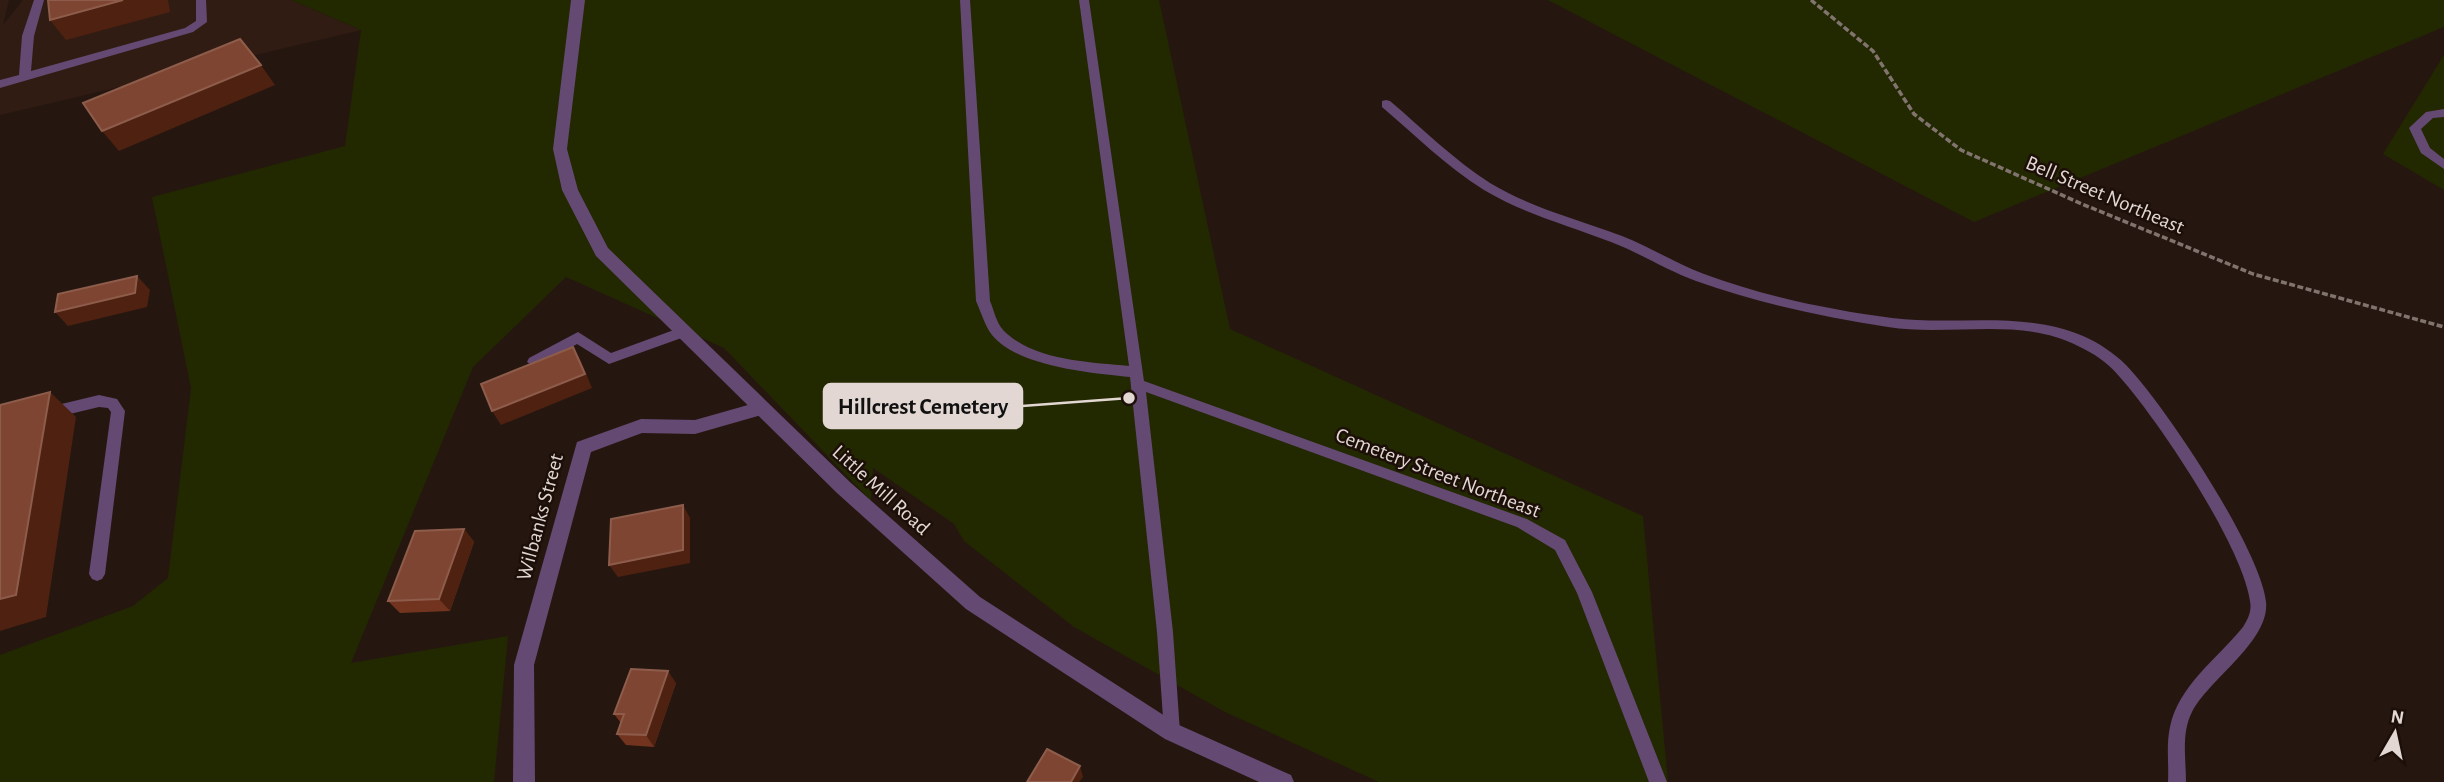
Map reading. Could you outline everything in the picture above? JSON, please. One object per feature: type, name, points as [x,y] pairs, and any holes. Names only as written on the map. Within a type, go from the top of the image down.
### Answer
[{"type":"street","name":"Little Mill Road","points":[[578,0],[560,149],[570,190],[602,252],[844,488],[973,603],[1172,732],[1283,782]]},
{"type":"street","name":"Wilbanks Street","points":[[524,782],[524,665],[583,447],[641,426],[695,426],[762,408]]},
{"type":"lane","points":[[26,77],[28,36],[38,2],[55,0]]},
{"type":"lane","points":[[0,84],[189,30],[202,22],[201,0]]},
{"type":"lane","name":"Cemetery Street Northeast","points":[[965,0],[983,301],[998,334],[1026,351],[1054,361],[1137,378],[1522,523],[1560,545],[1584,592],[1658,782]]},
{"type":"lane","points":[[1084,0],[1137,378],[1165,632],[1172,732]]},
{"type":"lane","points":[[1386,104],[1469,174],[1502,196],[1623,242],[1674,267],[1713,281],[1765,297],[1892,323],[2044,330],[2074,338],[2107,357],[2141,393],[2193,472],[2248,563],[2257,587],[2260,608],[2253,631],[2222,660],[2199,687],[2179,723],[2177,782]]},
{"type":"lane","points":[[2444,113],[2430,115],[2415,128],[2425,150],[2444,164]]},
{"type":"lane","points":[[534,362],[578,337],[610,359],[682,332]]},
{"type":"lane","points":[[37,416],[99,401],[112,403],[118,411],[97,574]]},
{"type":"path","name":"Bell Street Northeast","points":[[1811,0],[1873,51],[1914,114],[1961,150],[2082,204],[2253,274],[2444,327]]},
{"type":"shaded area","points":[[0,0],[9,0],[3,25],[23,0],[291,0],[361,30],[0,115]]},
{"type":"green space","points":[[291,0],[1159,0],[1230,329],[1643,516],[1668,782],[1379,782],[1225,712],[1074,627],[964,541],[954,524],[873,468],[871,501],[724,348],[566,277],[473,367],[351,663],[508,636],[494,782],[0,782],[0,655],[133,606],[168,578],[191,388],[152,197],[345,146],[361,30]]},
{"type":"green space","points":[[1548,0],[2444,0],[2444,27],[1974,222]]},
{"type":"green space","points":[[2444,55],[2444,190],[2383,154]]},
{"type":"building","points":[[48,0],[123,0],[50,20]]},
{"type":"building","points":[[240,39],[261,65],[102,131],[83,103]]},
{"type":"building","points":[[137,276],[135,293],[55,312],[58,294]]},
{"type":"building","points":[[573,347],[585,374],[492,411],[481,384]]},
{"type":"building","points":[[50,392],[16,595],[0,599],[0,405]]},
{"type":"building","points":[[683,505],[683,550],[609,565],[611,519]]},
{"type":"building","points":[[464,529],[439,599],[388,601],[415,531]]},
{"type":"building","points":[[631,669],[668,671],[646,735],[617,734],[624,714],[614,714]]},
{"type":"building","points":[[1047,749],[1080,766],[1071,782],[1027,782]]},
{"type":"place","name":"Hillcrest Cemetery","points":[[1129,398]]}]
